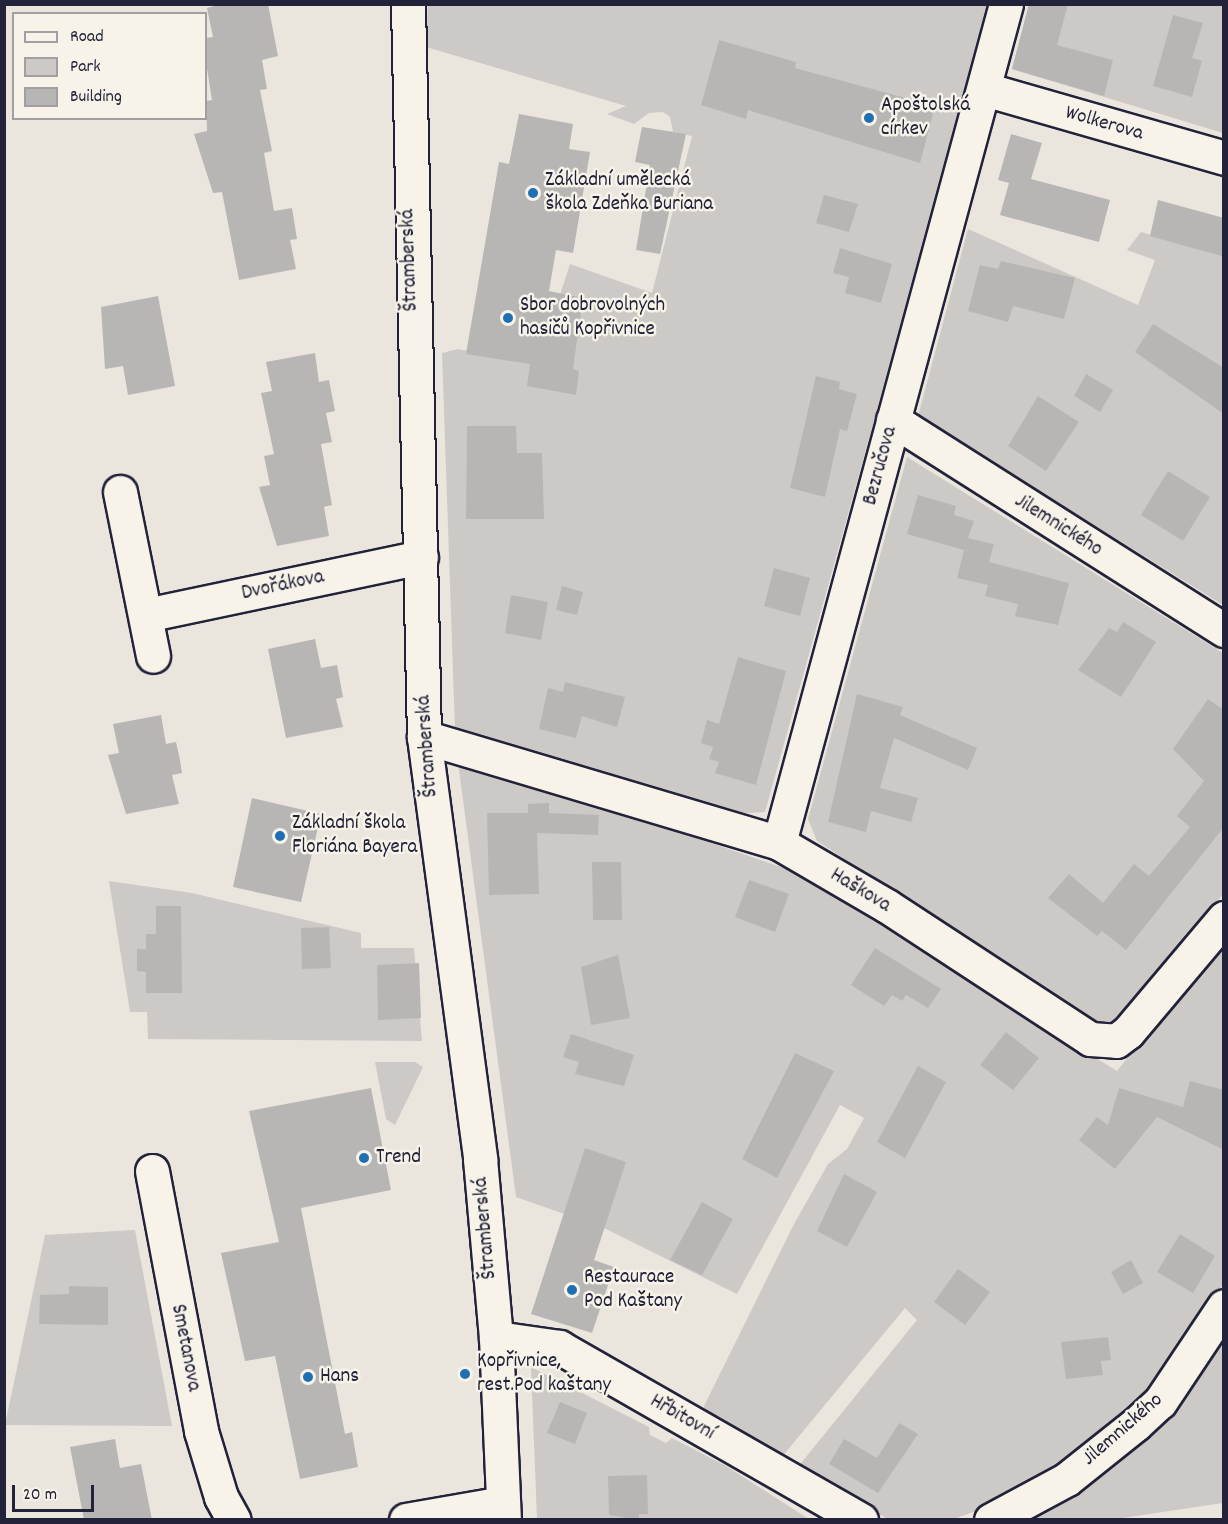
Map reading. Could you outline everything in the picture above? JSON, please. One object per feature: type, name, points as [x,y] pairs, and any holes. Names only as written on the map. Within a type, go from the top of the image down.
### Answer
[{"type":"street","name":"Štramberská","points":[[408,4],[408,232],[421,557],[424,737],[480,1159],[496,1338],[504,1511]]},
{"type":"street","name":"Bezručova","points":[[779,843],[1006,4]]},
{"type":"street","name":"Wolkerova","points":[[984,89],[1224,158]]},
{"type":"street","name":"Jilemnického","points":[[893,420],[1224,630]]},
{"type":"street","points":[[120,492],[153,656]]},
{"type":"street","name":"Dvořákova","points":[[146,615],[421,557]]},
{"type":"street","name":"Haškova","points":[[424,737],[779,843],[886,906],[1073,1031],[1103,1042],[1128,1032],[1224,918]]},
{"type":"street","name":"Smetanova","points":[[152,1171],[201,1431],[221,1497],[234,1520]]},
{"type":"street","name":"Jilemnického","points":[[991,1520],[1066,1479],[1144,1417],[1160,1402],[1224,1306]]},
{"type":"street","name":"Hřbitovní","points":[[496,1338],[559,1347],[861,1520]]},
{"type":"street","points":[[406,1520],[504,1511]]},
{"type":"green space","points":[[428,5],[990,5],[765,812],[736,814],[455,730],[442,353],[458,349],[537,365],[570,264],[652,293],[692,136],[673,132],[670,117],[663,112],[649,113],[634,124],[607,114],[626,106],[426,47]]},
{"type":"green space","points":[[1029,5],[1223,5],[1223,133],[1012,69]]},
{"type":"green space","points":[[968,229],[1138,305],[1155,260],[1127,250],[1141,232],[1223,257],[1223,605],[918,416]]},
{"type":"green space","points":[[907,457],[1223,653],[1223,894],[1115,1025],[1101,1026],[817,841],[808,819]]},
{"type":"green space","points":[[457,755],[801,874],[1117,1071],[1223,938],[1223,1284],[1158,1383],[1082,1453],[995,1504],[954,1519],[888,1519],[797,1468],[917,1320],[905,1308],[781,1458],[705,1416],[704,1406],[794,1224],[828,1164],[847,1149],[864,1118],[840,1105],[737,1294],[604,1228],[516,1197]]},
{"type":"green space","points":[[109,881],[192,893],[361,933],[361,948],[414,948],[422,1041],[148,1039],[147,1012],[130,1012]]},
{"type":"green space","points":[[375,1062],[415,1062],[423,1067],[395,1125],[386,1119]]},
{"type":"green space","points":[[135,1230],[172,1426],[5,1425],[45,1235]]},
{"type":"green space","points":[[1223,1338],[1223,1503],[1116,1519],[1025,1520],[1070,1494],[1168,1419]]},
{"type":"green space","points":[[531,1367],[649,1427],[650,1435],[666,1443],[672,1438],[726,1466],[809,1519],[537,1519]]},
{"type":"building","points":[[222,4],[268,4],[278,56],[262,60],[267,89],[260,90],[272,151],[264,153],[274,211],[292,208],[297,239],[290,240],[296,269],[239,280],[222,192],[213,193],[194,134],[207,131],[207,101],[212,100],[207,68],[207,38],[213,37],[207,8]]},
{"type":"building","points":[[1029,4],[1068,4],[1057,45],[1113,60],[1104,96],[1012,69]]},
{"type":"building","points":[[1173,15],[1203,23],[1192,58],[1202,61],[1192,97],[1153,86]]},
{"type":"building","points":[[719,40],[796,62],[795,68],[935,106],[920,163],[748,110],[746,119],[701,105]]},
{"type":"building","points":[[519,114],[573,124],[569,149],[590,152],[573,253],[556,250],[549,291],[583,298],[573,369],[579,371],[576,395],[527,386],[530,364],[466,354],[499,162],[509,164]]},
{"type":"building","points":[[642,127],[686,134],[660,254],[636,250],[650,165],[635,162]]},
{"type":"building","points":[[1011,134],[1042,143],[1031,179],[1110,200],[1099,242],[1000,215],[1009,183],[998,180]]},
{"type":"building","points":[[824,195],[858,204],[849,232],[816,223]]},
{"type":"building","points":[[1158,200],[1224,218],[1224,257],[1150,236]]},
{"type":"building","points":[[840,248],[892,264],[881,303],[845,293],[849,277],[833,273]]},
{"type":"building","points":[[1001,261],[1075,278],[1064,319],[1013,306],[1008,322],[968,311],[980,265],[998,269]]},
{"type":"building","points":[[158,296],[175,386],[128,395],[123,366],[105,369],[101,307]]},
{"type":"building","points":[[1153,324],[1224,368],[1224,414],[1135,352]]},
{"type":"building","points":[[315,353],[319,382],[329,380],[335,411],[326,413],[332,442],[321,444],[332,505],[324,507],[329,536],[277,546],[259,487],[270,485],[264,456],[274,454],[261,393],[272,391],[266,362]]},
{"type":"building","points":[[1086,374],[1113,390],[1100,412],[1074,396]]},
{"type":"building","points":[[816,376],[840,382],[839,389],[857,394],[847,431],[840,429],[825,497],[790,488]]},
{"type":"building","points":[[1038,396],[1079,422],[1046,471],[1008,446]]},
{"type":"building","points":[[467,426],[516,426],[517,453],[542,453],[544,519],[466,519]]},
{"type":"building","points":[[1168,471],[1210,497],[1183,541],[1141,515]]},
{"type":"building","points":[[918,495],[956,506],[954,515],[974,521],[968,538],[994,544],[989,562],[1069,583],[1058,625],[1015,616],[1018,604],[985,596],[988,585],[957,578],[964,550],[907,534]]},
{"type":"building","points":[[774,568],[810,578],[800,616],[764,606]]},
{"type":"building","points":[[562,586],[583,592],[577,615],[556,610]]},
{"type":"building","points":[[511,595],[548,602],[541,640],[505,633]]},
{"type":"building","points":[[1123,622],[1156,642],[1121,697],[1078,670],[1109,628],[1117,632]]},
{"type":"building","points":[[315,639],[321,668],[337,665],[343,697],[336,699],[343,727],[286,738],[268,649]]},
{"type":"building","points":[[738,657],[786,671],[756,785],[715,773],[719,762],[709,759],[713,747],[701,743],[707,720],[719,724]]},
{"type":"building","points":[[565,682],[625,697],[617,727],[582,716],[576,738],[539,729],[548,688],[563,692]]},
{"type":"building","points":[[857,694],[903,707],[900,715],[977,748],[968,770],[894,738],[880,788],[918,798],[911,822],[871,811],[866,832],[828,822]]},
{"type":"building","points":[[1208,699],[1224,710],[1224,827],[1126,950],[1102,931],[1097,936],[1048,898],[1069,874],[1103,903],[1134,864],[1149,876],[1190,827],[1177,816],[1204,781],[1173,749]]},
{"type":"building","points":[[161,715],[166,744],[176,742],[180,760],[182,773],[172,775],[179,804],[126,814],[108,755],[119,753],[113,724]]},
{"type":"building","name":"Základní škola Floriána Bayera","points":[[252,798],[321,814],[301,902],[233,887]]},
{"type":"building","points":[[549,803],[549,813],[599,815],[598,835],[537,833],[539,894],[489,895],[487,813],[528,813],[528,804]]},
{"type":"building","points":[[592,862],[621,862],[622,920],[593,920]]},
{"type":"building","points":[[749,880],[789,894],[775,932],[735,917]]},
{"type":"building","points":[[156,906],[181,906],[182,993],[146,993],[146,972],[137,971],[137,949],[146,949],[146,934],[156,934]]},
{"type":"building","points":[[329,927],[331,968],[302,969],[301,928]]},
{"type":"building","points":[[875,948],[941,989],[928,1008],[906,995],[902,1001],[892,995],[884,1006],[851,985]]},
{"type":"building","points":[[618,955],[630,1018],[591,1025],[581,967]]},
{"type":"building","points":[[419,963],[421,1018],[378,1020],[377,965]]},
{"type":"building","points":[[1006,1032],[1039,1058],[1013,1090],[980,1065]]},
{"type":"building","points":[[571,1034],[634,1055],[624,1086],[575,1074],[579,1062],[563,1057]]},
{"type":"building","points":[[795,1053],[834,1071],[777,1178],[742,1159]]},
{"type":"building","points":[[918,1066],[946,1082],[905,1158],[877,1142]]},
{"type":"building","points":[[1190,1081],[1224,1090],[1224,1150],[1157,1117],[1115,1169],[1079,1140],[1097,1117],[1108,1125],[1119,1088],[1183,1107]]},
{"type":"building","points":[[371,1088],[391,1190],[301,1208],[345,1434],[352,1432],[358,1467],[300,1479],[275,1356],[245,1361],[221,1253],[279,1242],[249,1111]]},
{"type":"building","name":"Restaurace Pod Kaštany","points":[[585,1148],[626,1162],[594,1260],[614,1267],[592,1333],[531,1314]]},
{"type":"building","points":[[844,1174],[877,1192],[847,1247],[817,1231]]},
{"type":"building","points":[[702,1202],[733,1219],[702,1275],[670,1260]]},
{"type":"building","points":[[1180,1234],[1215,1256],[1193,1293],[1157,1272]]},
{"type":"building","points":[[1131,1260],[1143,1283],[1123,1294],[1111,1272]]},
{"type":"building","points":[[958,1269],[990,1292],[965,1325],[934,1302]]},
{"type":"building","points":[[69,1286],[108,1287],[108,1325],[39,1324],[40,1295],[69,1294]]},
{"type":"building","points":[[1108,1337],[1111,1360],[1101,1361],[1103,1375],[1066,1379],[1061,1342]]},
{"type":"building","points":[[560,1402],[587,1413],[575,1444],[547,1433]]},
{"type":"building","points":[[899,1423],[918,1434],[878,1493],[829,1464],[844,1439],[877,1458]]},
{"type":"building","points":[[115,1439],[120,1468],[141,1464],[152,1520],[84,1520],[70,1447]]},
{"type":"building","points":[[647,1475],[648,1514],[639,1514],[639,1520],[609,1515],[608,1476]]},
{"type":"place","name":"Apoštolská církev","points":[[869,118]]},
{"type":"place","name":"Základní umělecká škola Zdeňka Buriana","points":[[533,193]]},
{"type":"place","name":"Sbor dobrovolných hasičů Kopřivnice","points":[[508,318]]},
{"type":"place","name":"Základní škola Floriána Bayera","points":[[280,836]]},
{"type":"place","name":"Trend","points":[[364,1158]]},
{"type":"place","name":"Restaurace Pod Kaštany","points":[[572,1290]]},
{"type":"place","name":"Kopřivnice, rest.Pod kaštany","points":[[465,1374]]},
{"type":"place","name":"Hans","points":[[308,1377]]}]
